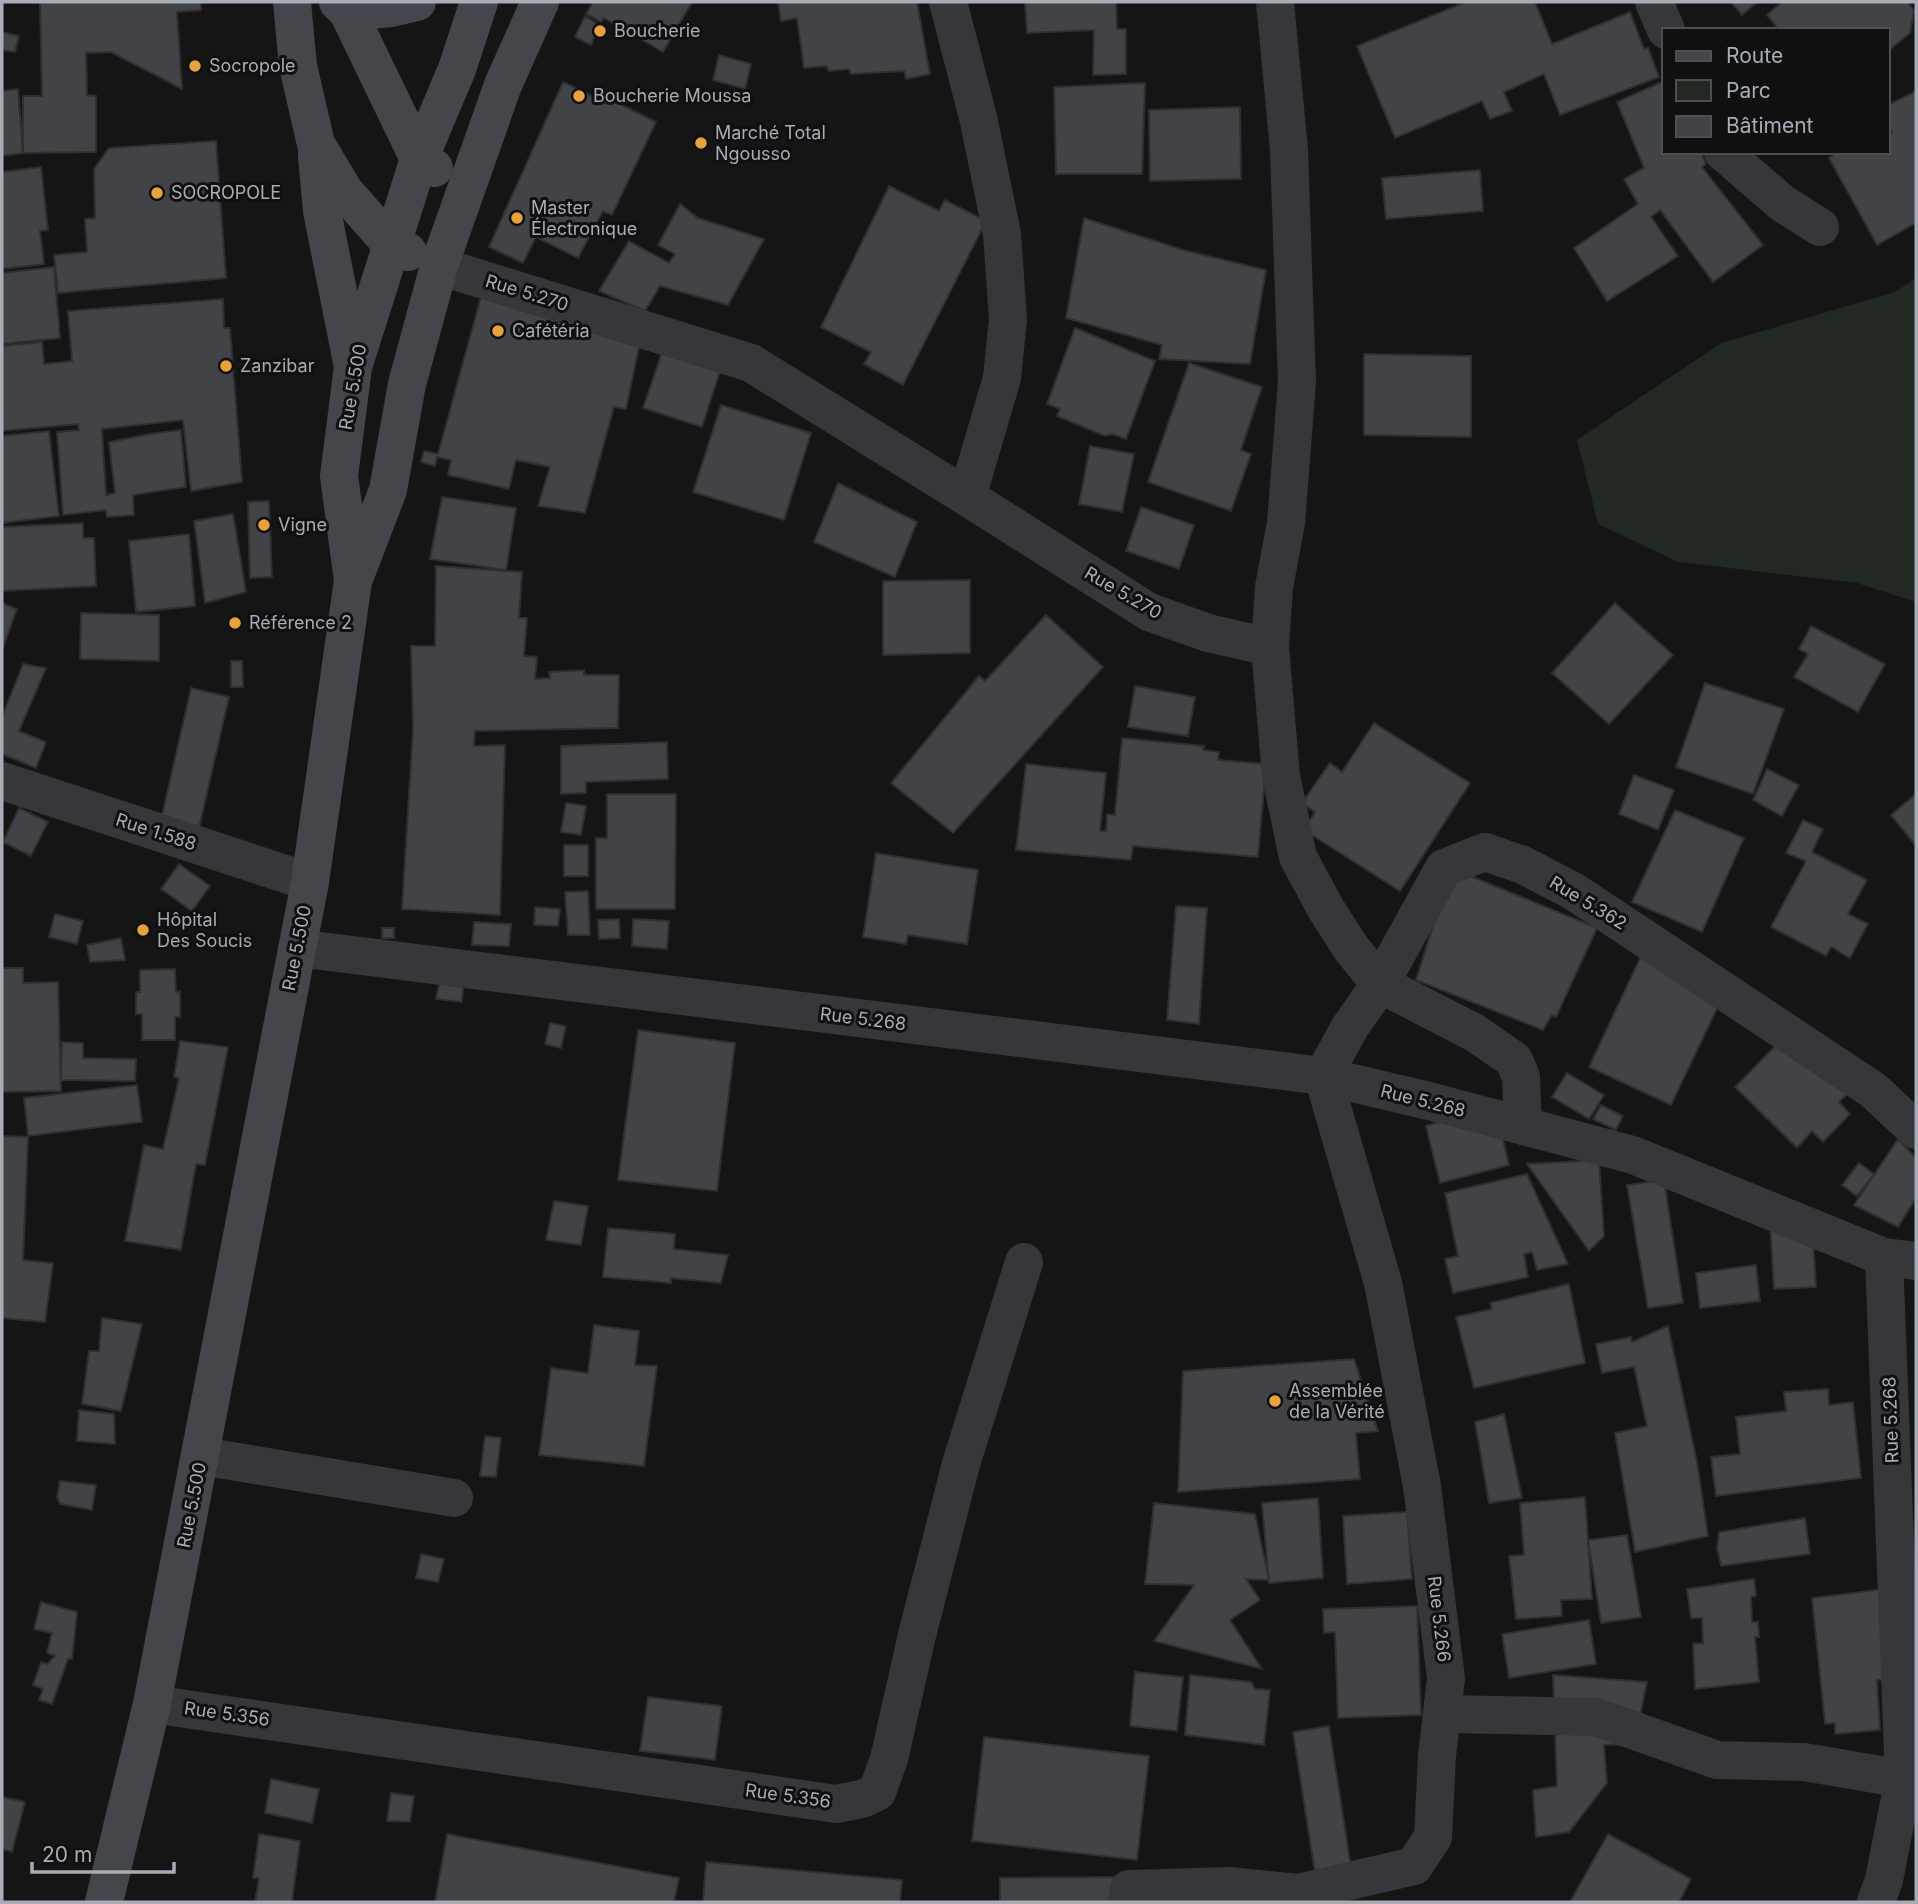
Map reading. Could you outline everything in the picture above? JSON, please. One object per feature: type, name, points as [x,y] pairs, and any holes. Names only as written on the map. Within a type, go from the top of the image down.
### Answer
[{"type":"main road","points":[[292,2],[298,66],[316,144],[323,211],[353,367]]},
{"type":"main road","points":[[417,2],[390,8],[343,7],[419,159],[466,187]]},
{"type":"main road","name":"Rue 5.500","points":[[104,1902],[152,1704],[310,882],[352,581],[339,476],[353,367],[419,159],[457,69],[480,2]]},
{"type":"main road","points":[[352,581],[388,489],[407,384],[439,266],[503,85],[540,2]]},
{"type":"main road","points":[[316,144],[344,191],[390,244],[439,266]]},
{"type":"street","points":[[948,2],[978,117],[1002,234],[1009,319],[1002,378],[967,497]]},
{"type":"street","points":[[1275,2],[1289,150],[1297,382],[1286,523],[1274,587],[1270,647],[1282,776],[1298,857],[1332,919],[1380,984],[1475,1033],[1514,1060],[1521,1077],[1523,1126]]},
{"type":"street","points":[[1654,2],[1664,28]]},
{"type":"street","points":[[1725,154],[1782,203],[1820,227]]},
{"type":"street","name":"Rue 5.270","points":[[439,266],[751,363],[1149,612],[1208,633],[1270,647]]},
{"type":"street","name":"Rue 1.588","points":[[2,781],[310,882]]},
{"type":"street","name":"Rue 5.362","points":[[1323,1076],[1350,1027],[1380,984],[1444,869],[1485,852],[1523,865],[1573,891],[1873,1090],[1916,1130]]},
{"type":"street","name":"Rue 5.268","points":[[297,948],[1323,1076],[1633,1155],[1900,1259],[1910,1779],[1876,1902]]},
{"type":"street","name":"Rue 5.266","points":[[1126,1902],[1129,1889],[1229,1886],[1298,1894],[1414,1866],[1433,1837],[1437,1756],[1444,1714],[1446,1678],[1422,1486],[1383,1283],[1323,1076]]},
{"type":"street","name":"Rue 5.356","points":[[152,1704],[836,1804],[862,1799],[877,1792],[889,1759],[917,1635],[961,1464],[1024,1262]]},
{"type":"street","points":[[201,1456],[454,1498]]},
{"type":"street","points":[[1444,1714],[1596,1717],[1717,1760],[1804,1762],[1910,1779]]},
{"type":"green space","points":[[1916,278],[1916,602],[1857,583],[1678,562],[1598,524],[1577,440],[1721,343],[1895,292]]},
{"type":"building","points":[[40,2],[201,2],[201,10],[177,12],[182,89],[111,52],[86,53],[87,95],[96,96],[96,152],[23,153],[23,96],[42,96]]},
{"type":"building","points":[[593,2],[692,2],[663,52],[604,18],[601,22],[586,14]]},
{"type":"building","points":[[778,2],[917,2],[930,74],[906,79],[904,71],[851,74],[849,69],[829,71],[826,66],[804,68],[797,18],[781,21]]},
{"type":"building","points":[[1025,2],[1116,2],[1117,29],[1126,29],[1126,74],[1093,75],[1094,30],[1027,33]]},
{"type":"building","points":[[1466,2],[1535,2],[1552,44],[1630,12],[1644,49],[1648,48],[1659,77],[1560,115],[1544,74],[1504,92],[1512,111],[1490,119],[1482,101],[1395,138],[1357,46]]},
{"type":"building","points":[[1731,2],[1757,2],[1742,15]]},
{"type":"building","points":[[1782,2],[1908,2],[1914,11],[1910,33],[1890,49],[1890,28],[1777,28],[1767,15]]},
{"type":"building","points":[[585,16],[599,25],[591,45],[575,37]]},
{"type":"building","points":[[2,32],[19,36],[15,52],[2,50]]},
{"type":"building","points":[[719,55],[751,64],[745,89],[713,80]]},
{"type":"building","points":[[563,82],[595,97],[596,92],[656,122],[612,215],[603,211],[578,258],[536,237],[523,263],[489,247]]},
{"type":"building","points":[[1662,82],[1662,154],[1702,154],[1706,164],[1702,167],[1763,245],[1713,282],[1660,210],[1651,217],[1678,256],[1607,301],[1574,248],[1638,204],[1624,179],[1644,168],[1617,102]]},
{"type":"building","points":[[1145,83],[1142,174],[1056,174],[1054,87]]},
{"type":"building","points":[[18,89],[23,153],[2,156],[2,91]]},
{"type":"building","points":[[1916,91],[1916,223],[1877,245],[1829,158],[1835,154],[1890,154],[1890,104]]},
{"type":"building","points":[[1240,107],[1241,179],[1150,181],[1149,110]]},
{"type":"building","name":"SOCROPOLE","points":[[216,141],[226,278],[58,293],[54,255],[87,252],[85,219],[95,218],[94,169],[109,148]]},
{"type":"building","points":[[41,167],[48,230],[40,231],[44,264],[2,269],[2,172]]},
{"type":"building","points":[[1480,170],[1483,211],[1386,219],[1382,178]]},
{"type":"building","points":[[889,186],[939,211],[945,200],[986,221],[903,385],[864,364],[871,352],[821,327]]},
{"type":"building","points":[[680,204],[698,218],[764,239],[728,305],[660,286],[645,311],[599,291],[629,241],[669,263],[675,254],[658,245]]},
{"type":"building","points":[[1084,218],[1183,250],[1266,270],[1250,364],[1159,359],[1162,345],[1066,318]]},
{"type":"building","points":[[54,267],[60,338],[2,344],[2,273]]},
{"type":"building","points":[[485,282],[643,328],[626,409],[614,407],[585,513],[538,506],[550,467],[516,460],[509,489],[448,475],[451,460],[437,457],[435,466],[421,462],[424,451],[438,454]]},
{"type":"building","points":[[223,299],[224,328],[230,328],[242,482],[191,491],[183,420],[102,429],[106,495],[115,493],[109,442],[181,430],[186,487],[133,495],[134,515],[107,517],[106,510],[63,515],[57,432],[79,430],[78,424],[2,431],[2,346],[42,342],[44,364],[72,361],[68,311]]},
{"type":"building","points":[[1075,328],[1155,361],[1126,439],[1112,434],[1105,436],[1057,416],[1060,409],[1047,404]]},
{"type":"building","points":[[662,352],[720,371],[702,427],[643,408]]},
{"type":"building","points":[[1364,354],[1471,356],[1471,437],[1364,435]]},
{"type":"building","points":[[1189,363],[1262,387],[1241,450],[1251,454],[1231,511],[1148,482]]},
{"type":"building","points":[[721,405],[811,433],[784,520],[693,492]]},
{"type":"building","points":[[49,431],[59,516],[2,523],[2,436]]},
{"type":"building","points":[[1090,446],[1134,454],[1122,512],[1079,504]]},
{"type":"building","points":[[838,483],[917,522],[895,577],[814,542]]},
{"type":"building","points":[[442,497],[516,508],[506,570],[430,559]]},
{"type":"building","points":[[269,501],[272,577],[250,578],[248,502]]},
{"type":"building","points":[[1141,507],[1194,525],[1179,569],[1126,551]]},
{"type":"building","points":[[233,514],[246,592],[205,603],[194,521]]},
{"type":"building","points":[[83,523],[83,538],[94,538],[96,586],[2,591],[2,527]]},
{"type":"building","points":[[189,534],[195,606],[136,612],[129,541]]},
{"type":"building","points":[[436,566],[522,572],[519,618],[527,618],[524,656],[537,657],[535,679],[550,678],[549,672],[584,670],[584,675],[619,675],[618,728],[475,731],[474,746],[505,745],[500,915],[402,909],[413,729],[411,646],[435,646]]},
{"type":"building","points":[[970,580],[970,653],[883,655],[883,581]]},
{"type":"building","points":[[2,603],[17,609],[2,650]]},
{"type":"building","points":[[1615,603],[1673,655],[1609,724],[1552,673]]},
{"type":"building","points":[[81,613],[159,615],[159,661],[80,659]]},
{"type":"building","points":[[1046,615],[1103,667],[953,833],[891,783],[979,676],[985,681]]},
{"type":"building","points":[[1811,626],[1885,664],[1858,712],[1794,677],[1808,654],[1799,649]]},
{"type":"building","points":[[231,661],[242,661],[243,687],[231,687]]},
{"type":"building","points":[[23,664],[46,668],[19,731],[46,742],[36,768],[2,754],[2,717]]},
{"type":"building","points":[[1705,683],[1784,709],[1753,794],[1676,767]]},
{"type":"building","points":[[1135,686],[1195,697],[1188,736],[1128,727]]},
{"type":"building","points":[[191,688],[229,697],[199,828],[161,820]]},
{"type":"building","points":[[1374,723],[1470,783],[1400,891],[1304,830],[1315,812],[1302,803],[1330,763],[1342,772]]},
{"type":"building","points":[[1122,738],[1204,746],[1203,750],[1219,752],[1218,760],[1266,764],[1258,857],[1133,846],[1131,860],[1016,850],[1026,764],[1106,773],[1100,831],[1106,831],[1107,814],[1115,815]]},
{"type":"building","points":[[667,742],[668,779],[586,782],[586,793],[561,794],[561,746]]},
{"type":"building","points":[[1767,769],[1799,785],[1782,816],[1753,800]]},
{"type":"building","points":[[1634,775],[1674,790],[1658,830],[1619,814]]},
{"type":"building","points":[[607,794],[676,794],[675,909],[596,909],[596,838],[607,838]]},
{"type":"building","points":[[1916,794],[1916,846],[1891,815]]},
{"type":"building","points":[[566,803],[586,806],[581,835],[561,832]]},
{"type":"building","points":[[19,808],[48,822],[31,856],[3,842]]},
{"type":"building","points":[[1675,810],[1744,838],[1702,932],[1632,902]]},
{"type":"building","points":[[1803,820],[1823,829],[1812,852],[1867,880],[1848,914],[1868,924],[1850,958],[1831,947],[1826,956],[1771,927],[1806,861],[1786,853]]},
{"type":"building","points":[[564,845],[588,845],[588,876],[564,876]]},
{"type":"building","points":[[876,853],[978,870],[967,944],[908,935],[906,944],[863,937]]},
{"type":"building","points":[[179,864],[210,886],[192,911],[161,889]]},
{"type":"building","points":[[1451,868],[1597,928],[1556,1017],[1552,1015],[1543,1030],[1416,980]]},
{"type":"building","points":[[588,891],[590,935],[568,935],[565,892]]},
{"type":"building","points":[[1176,906],[1207,908],[1199,1024],[1167,1020]]},
{"type":"building","points":[[535,907],[560,909],[558,926],[534,925]]},
{"type":"building","points":[[55,914],[83,921],[77,944],[49,937]]},
{"type":"building","points":[[619,919],[620,938],[599,939],[598,920]]},
{"type":"building","points":[[633,919],[669,921],[667,949],[632,946]]},
{"type":"building","points":[[474,922],[511,924],[509,946],[472,945]]},
{"type":"building","points":[[382,928],[394,928],[394,938],[382,938]]},
{"type":"building","points":[[121,938],[125,960],[90,962],[87,945]]},
{"type":"building","points":[[1641,956],[1723,996],[1671,1105],[1589,1067]]},
{"type":"building","points":[[2,968],[23,968],[23,983],[58,982],[61,1091],[2,1092]]},
{"type":"building","points":[[175,969],[176,992],[180,991],[180,1017],[175,1017],[175,1040],[142,1040],[142,1014],[136,1014],[140,970]]},
{"type":"building","points":[[439,984],[463,987],[462,1002],[436,999]]},
{"type":"building","points":[[550,1023],[566,1026],[561,1048],[545,1044]]},
{"type":"building","points":[[638,1030],[735,1043],[717,1191],[618,1180]]},
{"type":"building","points":[[1789,1032],[1850,1091],[1839,1102],[1850,1114],[1823,1142],[1812,1131],[1797,1148],[1735,1087]]},
{"type":"building","points":[[180,1041],[228,1047],[205,1165],[196,1164],[181,1250],[125,1241],[144,1145],[163,1149],[179,1078],[174,1077]]},
{"type":"building","points":[[62,1042],[83,1043],[83,1058],[136,1059],[135,1081],[61,1080]]},
{"type":"building","points":[[1567,1073],[1604,1095],[1589,1119],[1552,1097]]},
{"type":"building","points":[[137,1085],[142,1122],[28,1136],[24,1098]]},
{"type":"building","points":[[1601,1105],[1623,1116],[1616,1130],[1593,1119]]},
{"type":"building","points":[[1495,1106],[1509,1165],[1440,1183],[1426,1126]]},
{"type":"building","points":[[2,1136],[28,1137],[23,1260],[53,1263],[45,1322],[2,1318]]},
{"type":"building","points":[[1898,1139],[1916,1158],[1916,1198],[1898,1227],[1854,1205]]},
{"type":"building","points":[[1599,1160],[1604,1236],[1589,1251],[1527,1164]]},
{"type":"building","points":[[1859,1163],[1874,1174],[1857,1196],[1842,1185]]},
{"type":"building","points":[[1527,1174],[1568,1264],[1537,1270],[1532,1252],[1524,1254],[1528,1277],[1453,1293],[1445,1259],[1458,1256],[1445,1193]]},
{"type":"building","points":[[1664,1180],[1683,1303],[1648,1308],[1627,1185]]},
{"type":"building","points":[[554,1201],[588,1206],[581,1245],[546,1240]]},
{"type":"building","points":[[1812,1221],[1816,1287],[1774,1289],[1770,1222]]},
{"type":"building","points":[[608,1228],[675,1234],[674,1249],[728,1255],[721,1283],[671,1278],[671,1283],[603,1277]]},
{"type":"building","points":[[1756,1265],[1760,1301],[1700,1308],[1696,1273]]},
{"type":"building","points":[[1569,1284],[1585,1363],[1474,1388],[1456,1317],[1492,1309],[1490,1303]]},
{"type":"building","points":[[102,1318],[142,1324],[121,1411],[82,1404],[89,1351],[99,1351]]},
{"type":"building","points":[[594,1325],[639,1331],[635,1365],[657,1366],[644,1466],[539,1455],[551,1368],[588,1373]]},
{"type":"building","points":[[1668,1326],[1697,1462],[1708,1536],[1635,1552],[1615,1433],[1647,1426],[1634,1367],[1602,1373],[1596,1344],[1631,1337],[1632,1342]]},
{"type":"building","name":"Assemblée de la Vérité","points":[[1354,1359],[1378,1431],[1356,1433],[1360,1479],[1178,1492],[1183,1371]]},
{"type":"building","points":[[1828,1389],[1829,1405],[1853,1402],[1861,1478],[1716,1496],[1711,1457],[1740,1454],[1736,1417],[1786,1411],[1784,1392]]},
{"type":"building","points":[[79,1410],[114,1414],[115,1444],[77,1441]]},
{"type":"building","points":[[1504,1414],[1522,1498],[1489,1503],[1475,1422]]},
{"type":"building","points":[[485,1436],[501,1438],[496,1477],[480,1476]]},
{"type":"building","points":[[60,1481],[96,1485],[92,1510],[60,1504],[57,1497]]},
{"type":"building","points":[[1585,1497],[1592,1599],[1561,1600],[1562,1616],[1516,1619],[1509,1556],[1524,1555],[1520,1503]]},
{"type":"building","points":[[1318,1498],[1323,1578],[1269,1583],[1262,1503]]},
{"type":"building","points":[[1154,1503],[1255,1514],[1269,1580],[1246,1579],[1260,1600],[1230,1620],[1262,1669],[1154,1641],[1194,1585],[1145,1584]]},
{"type":"building","points":[[1407,1512],[1412,1579],[1347,1584],[1343,1516]]},
{"type":"building","points":[[1805,1518],[1810,1554],[1721,1566],[1717,1548],[1719,1532]]},
{"type":"building","points":[[1627,1535],[1641,1617],[1601,1623],[1588,1540]]},
{"type":"building","points":[[421,1554],[444,1559],[438,1582],[416,1578]]},
{"type":"building","points":[[1754,1579],[1756,1596],[1751,1597],[1752,1622],[1758,1622],[1759,1637],[1755,1637],[1759,1682],[1695,1689],[1693,1644],[1703,1643],[1702,1618],[1691,1618],[1687,1589]]},
{"type":"building","points":[[1884,1589],[1916,1678],[1877,1680],[1880,1730],[1835,1734],[1835,1723],[1825,1724],[1812,1598]]},
{"type":"building","points":[[41,1602],[77,1612],[72,1659],[68,1659],[52,1704],[39,1700],[43,1689],[33,1685],[41,1662],[47,1664],[55,1656],[47,1653],[52,1633],[34,1629]]},
{"type":"building","points":[[1417,1606],[1421,1715],[1338,1718],[1335,1632],[1324,1633],[1323,1609]]},
{"type":"building","points":[[1589,1620],[1596,1664],[1509,1678],[1502,1634]]},
{"type":"building","points":[[1135,1672],[1183,1677],[1177,1731],[1130,1726]]},
{"type":"building","points":[[1190,1675],[1251,1682],[1255,1689],[1270,1690],[1264,1745],[1185,1735]]},
{"type":"building","points":[[1553,1675],[1647,1682],[1634,1744],[1604,1745],[1607,1783],[1569,1832],[1536,1837],[1533,1790],[1557,1786]]},
{"type":"building","points":[[648,1697],[722,1706],[715,1760],[640,1751]]},
{"type":"building","points":[[1329,1726],[1351,1867],[1315,1873],[1293,1732]]},
{"type":"building","points":[[984,1737],[1149,1756],[1137,1860],[972,1841]]},
{"type":"building","points":[[271,1779],[319,1789],[312,1823],[265,1813]]},
{"type":"building","points":[[391,1793],[414,1796],[410,1822],[387,1821]]},
{"type":"building","points":[[2,1797],[25,1802],[12,1852],[2,1849]]},
{"type":"building","points":[[259,1834],[300,1841],[292,1902],[255,1902],[259,1878],[253,1878]]},
{"type":"building","points":[[447,1834],[679,1878],[674,1902],[435,1902]]},
{"type":"building","points":[[1608,1834],[1691,1879],[1679,1902],[1570,1902]]},
{"type":"building","points":[[706,1862],[902,1880],[900,1902],[703,1902]]},
{"type":"building","points":[[1121,1877],[1121,1902],[1000,1902],[1000,1878]]},
{"type":"place","name":"Boucherie","points":[[600,31]]},
{"type":"place","name":"Socropole","points":[[195,66]]},
{"type":"place","name":"Boucherie Moussa","points":[[579,96]]},
{"type":"place","name":"Marché Total Ngousso","points":[[701,143]]},
{"type":"place","name":"SOCROPOLE","points":[[157,193]]},
{"type":"place","name":"Master Électronique","points":[[517,218]]},
{"type":"place","name":"Cafétéria","points":[[498,331]]},
{"type":"place","name":"Zanzibar","points":[[226,366]]},
{"type":"place","name":"Vigne","points":[[264,525]]},
{"type":"place","name":"Référence 2","points":[[235,623]]},
{"type":"place","name":"Hôpital Des Soucis","points":[[143,930]]},
{"type":"place","name":"Assemblée de la Vérité","points":[[1275,1401]]}]
